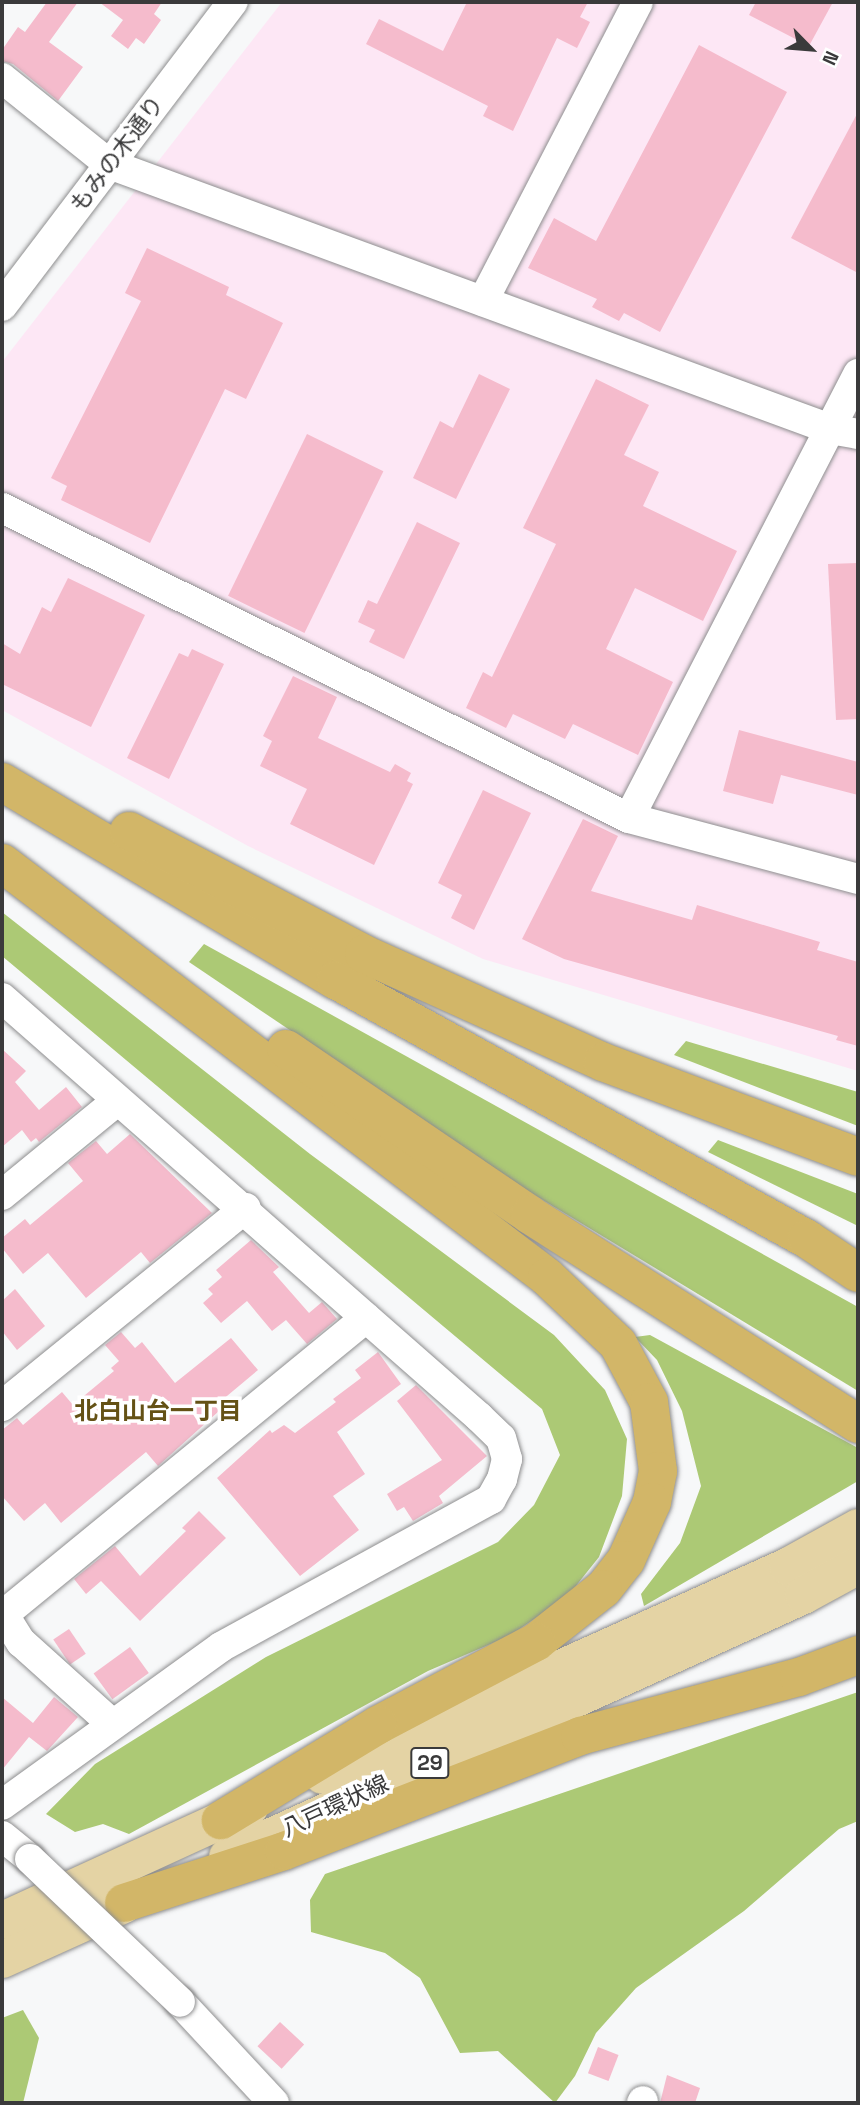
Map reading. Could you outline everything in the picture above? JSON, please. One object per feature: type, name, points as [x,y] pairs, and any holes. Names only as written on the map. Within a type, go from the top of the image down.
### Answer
[{"type":"highway","points":[[2,760],[364,954],[603,1062],[858,1157]]},
{"type":"highway","points":[[2,782],[324,974],[807,1239],[858,1272]]},
{"type":"highway","points":[[2,852],[530,1214],[858,1424]]},
{"type":"highway","points":[[2,863],[547,1277],[618,1344],[649,1402],[657,1471],[652,1502],[626,1560],[603,1589],[536,1642],[378,1725],[220,1820]]},
{"type":"highway","points":[[124,1903],[284,1851],[580,1736],[799,1677],[858,1655]]},
{"type":"main road","name":"八戸環状線","points":[[2,1920],[787,1566],[858,1527]]},
{"type":"main road","name":"八戸環状線","points":[[2,1959],[803,1595],[858,1565]]},
{"type":"street","name":"もみの木通り","points":[[2,306],[233,2]]},
{"type":"street","points":[[483,301],[638,2]]},
{"type":"street","points":[[2,78],[109,164],[844,431]]},
{"type":"street","points":[[629,818],[844,431],[858,374]]},
{"type":"street","points":[[2,508],[629,818],[858,879]]},
{"type":"street","points":[[2,998],[117,1101],[246,1208],[501,1438],[507,1459],[502,1479],[491,1499],[220,1647],[111,1723],[2,1805]]},
{"type":"street","points":[[2,1195],[117,1101]]},
{"type":"street","points":[[2,1406],[246,1208]]},
{"type":"street","points":[[111,1723],[21,1642],[2,1614],[366,1318]]},
{"type":"street","points":[[2,1836],[30,1859],[180,2002],[274,2103]]},
{"type":"shaded area","points":[[282,2],[858,2],[858,1071],[483,959],[248,846],[2,710],[2,362]]},
{"type":"green space","points":[[2,912],[310,1154],[554,1335],[605,1390],[627,1439],[622,1496],[599,1557],[567,1597],[509,1636],[428,1671],[129,1834],[103,1824],[75,1832],[46,1814],[95,1764],[266,1657],[498,1542],[534,1505],[560,1455],[542,1409],[2,956]]},
{"type":"green space","points":[[204,944],[858,1307],[858,1391],[528,1191],[189,962]]},
{"type":"green space","points":[[686,1041],[858,1092],[858,1126],[674,1055]]},
{"type":"green space","points":[[718,1140],[858,1194],[858,1226],[708,1152]]},
{"type":"green space","points":[[650,1335],[858,1448],[858,1481],[644,1606],[641,1594],[680,1543],[701,1486],[682,1411],[657,1360],[635,1337]]},
{"type":"green space","points":[[858,1692],[858,1821],[839,1829],[744,1911],[636,1988],[596,2033],[575,2076],[555,2103],[498,2051],[460,2053],[420,1978],[385,1953],[311,1932],[310,1900],[325,1874]]},
{"type":"green space","points":[[23,2010],[39,2038],[23,2103],[2,2103],[2,2018]]},
{"type":"building","points":[[47,2],[78,2],[49,42],[83,67],[58,101],[13,64],[2,61],[2,50],[18,27],[25,32]]},
{"type":"building","points":[[99,2],[162,2],[154,14],[161,20],[144,44],[136,38],[128,49],[111,36],[123,20]]},
{"type":"building","points":[[467,2],[588,2],[580,17],[590,22],[577,48],[557,38],[513,131],[483,116],[488,106],[366,44],[379,19],[443,51]]},
{"type":"building","points":[[756,2],[833,2],[809,46],[749,15]]},
{"type":"building","points":[[699,45],[787,92],[660,332],[624,313],[619,321],[592,307],[597,299],[528,268],[554,218],[596,241]]},
{"type":"building","points":[[858,112],[858,273],[791,238]]},
{"type":"building","points":[[147,248],[229,287],[226,295],[283,323],[246,399],[225,389],[150,543],[61,500],[67,486],[51,478],[141,301],[125,293]]},
{"type":"building","points":[[479,374],[510,389],[456,499],[413,478],[440,421],[453,428]]},
{"type":"building","points":[[596,379],[649,405],[624,455],[659,472],[643,506],[737,551],[703,621],[635,588],[606,649],[673,682],[638,755],[573,724],[565,739],[513,714],[506,728],[466,708],[483,672],[492,677],[556,544],[523,528]]},
{"type":"building","points":[[307,434],[383,471],[304,633],[228,596]]},
{"type":"building","points":[[417,522],[460,543],[404,659],[369,642],[375,630],[358,622],[368,600],[377,604]]},
{"type":"building","points":[[858,563],[858,719],[836,720],[828,564]]},
{"type":"building","points":[[68,578],[145,615],[91,727],[2,684],[2,643],[20,654],[42,607],[51,612]]},
{"type":"building","points":[[192,649],[224,664],[169,779],[127,758],[179,653],[188,657]]},
{"type":"building","points":[[293,676],[337,697],[318,738],[390,772],[395,764],[411,773],[407,781],[413,784],[374,865],[290,824],[307,789],[260,766],[272,741],[263,736]]},
{"type":"building","points":[[739,730],[858,762],[858,795],[781,775],[773,804],[723,791]]},
{"type":"building","points":[[483,790],[531,813],[474,930],[451,918],[462,895],[438,883]]},
{"type":"building","points":[[583,819],[618,836],[591,891],[692,920],[697,905],[820,942],[817,950],[858,962],[858,1046],[836,1040],[838,1036],[564,959],[522,939]]},
{"type":"building","points":[[2,1049],[26,1071],[15,1082],[39,1110],[66,1087],[82,1107],[39,1142],[36,1138],[31,1142],[22,1130],[2,1147]]},
{"type":"building","points":[[130,1134],[212,1213],[150,1263],[141,1252],[86,1298],[48,1253],[23,1274],[2,1248],[2,1238],[25,1219],[30,1225],[83,1181],[68,1163],[96,1141],[107,1154]]},
{"type":"building","points":[[251,1240],[279,1267],[273,1272],[309,1313],[322,1302],[337,1319],[307,1344],[286,1320],[272,1331],[247,1301],[221,1323],[203,1303],[213,1294],[208,1289],[222,1277],[216,1270]]},
{"type":"building","points":[[15,1289],[45,1326],[17,1350],[2,1331],[2,1301]]},
{"type":"building","points":[[121,1332],[135,1348],[142,1342],[175,1383],[231,1338],[258,1370],[215,1406],[219,1411],[158,1466],[146,1452],[61,1523],[45,1503],[24,1521],[2,1496],[2,1430],[17,1418],[23,1425],[62,1392],[73,1405],[114,1371],[111,1368],[119,1361],[105,1345]]},
{"type":"building","points":[[378,1352],[401,1384],[337,1432],[365,1474],[333,1496],[359,1530],[300,1576],[217,1478],[270,1430],[272,1433],[284,1425],[295,1433],[336,1402],[333,1399],[361,1378],[355,1370]]},
{"type":"building","points":[[416,1385],[487,1456],[439,1496],[443,1503],[413,1521],[404,1507],[397,1511],[387,1494],[442,1460],[397,1401]]},
{"type":"building","points":[[199,1511],[226,1538],[140,1621],[101,1581],[86,1594],[74,1579],[115,1546],[140,1576],[186,1531],[182,1528]]},
{"type":"building","points":[[69,1629],[86,1654],[70,1664],[53,1640]]},
{"type":"building","points":[[130,1647],[149,1673],[112,1699],[94,1673]]},
{"type":"building","points":[[2,1697],[33,1723],[54,1697],[78,1717],[47,1751],[29,1737],[2,1770]]},
{"type":"building","points":[[280,2022],[304,2045],[282,2069],[257,2046]]},
{"type":"building","points":[[598,2047],[619,2055],[609,2081],[588,2073]]},
{"type":"building","points":[[667,2075],[700,2088],[695,2103],[660,2103]]},
{"type":"district","name":"北白山台一丁目","points":[[158,1411]]}]
